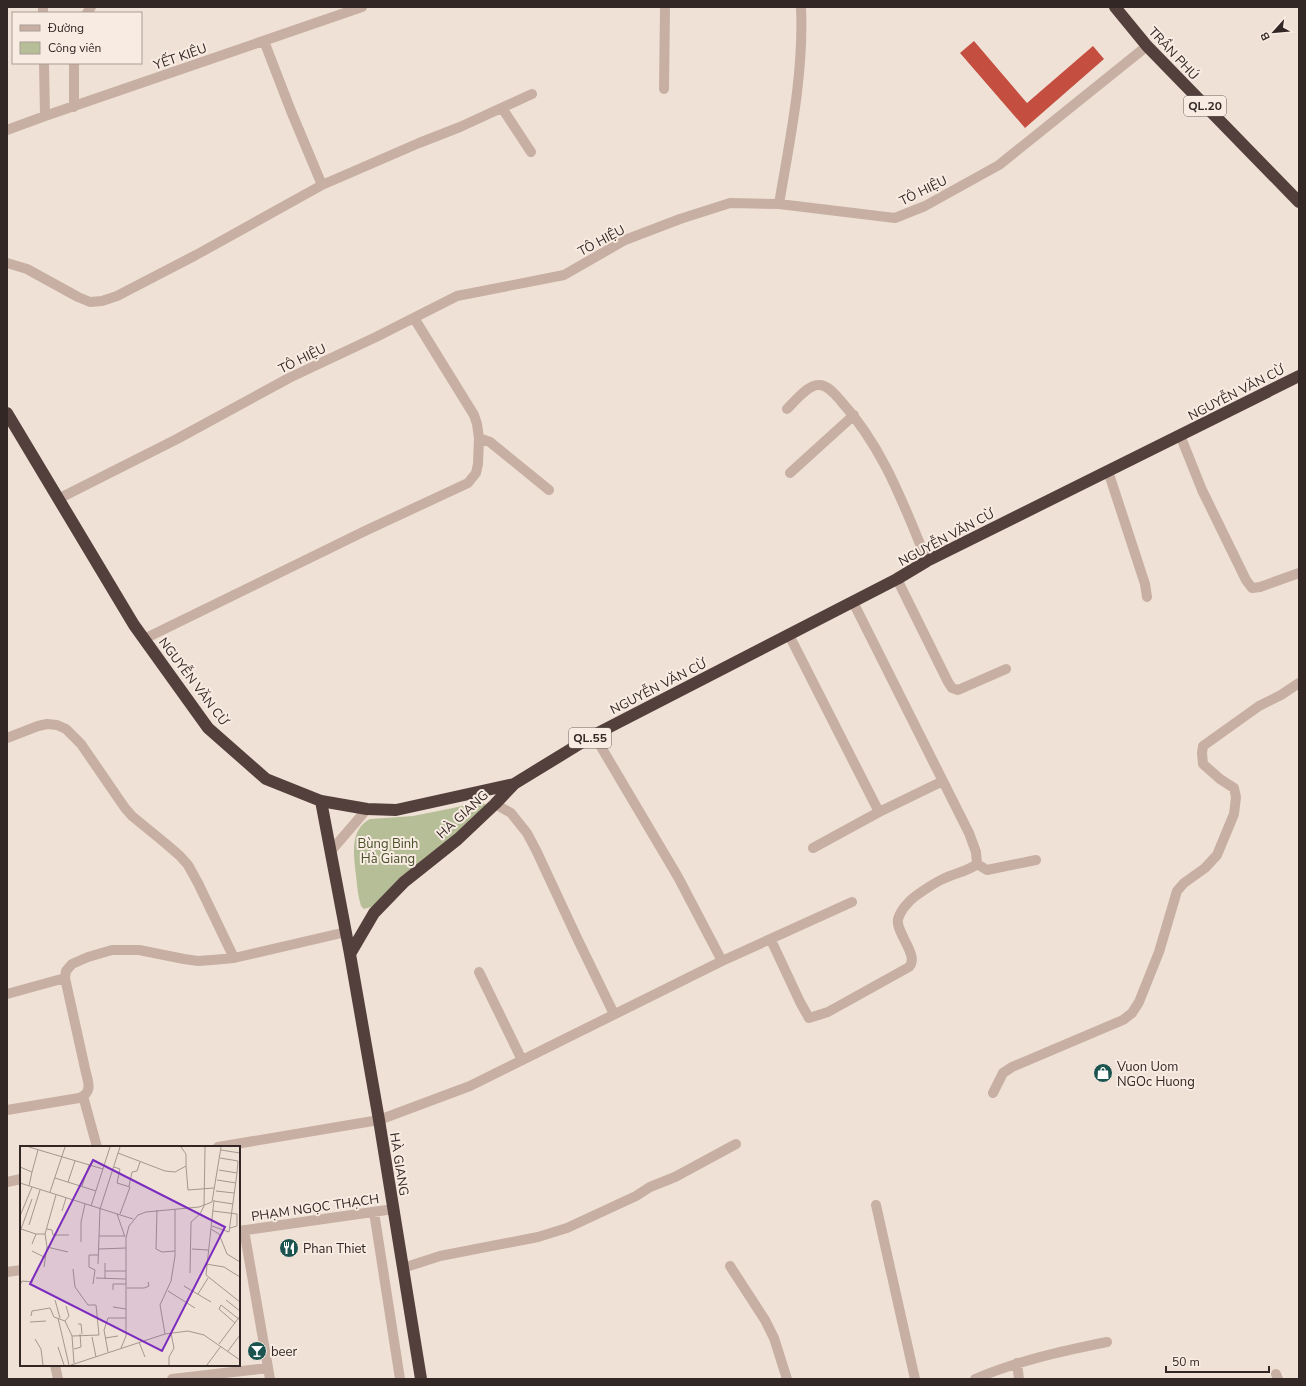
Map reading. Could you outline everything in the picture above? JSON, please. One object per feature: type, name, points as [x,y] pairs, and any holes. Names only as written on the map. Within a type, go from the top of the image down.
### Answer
[{"type":"highway","name":"TRẦN PHÚ","points":[[1115,7],[1147,46],[1299,202]]},
{"type":"highway","name":"NGUYỄN VĂN CỪ","points":[[7,413],[134,625],[208,728],[266,780],[321,801],[367,809],[396,810],[514,784],[594,735],[853,602],[897,579],[927,561],[1299,376]]},
{"type":"highway","name":"HÀ GIANG","points":[[350,954],[374,913],[404,882],[458,839],[496,804],[514,784]]},
{"type":"highway","name":"HÀ GIANG","points":[[321,801],[379,1120],[421,1379]]},
{"type":"street","name":"YẾT KIÊU","points":[[7,130],[362,7]]},
{"type":"street","points":[[664,89],[665,7]]},
{"type":"street","points":[[779,204],[799,78],[802,27],[801,7]]},
{"type":"street","points":[[264,41],[322,186]]},
{"type":"street","name":"TÔ HIỆU","points":[[58,499],[177,439],[289,378],[457,296],[564,275],[625,240],[692,215],[730,203],[779,204],[895,218],[925,206],[999,165],[1147,46]]},
{"type":"street","points":[[44,64],[45,116]]},
{"type":"street","points":[[74,64],[74,107]]},
{"type":"street","points":[[7,263],[27,269],[90,302],[102,301],[117,296],[196,255],[322,186],[419,142],[460,127],[532,94]]},
{"type":"street","points":[[502,108],[531,152]]},
{"type":"street","points":[[144,639],[367,530],[468,483],[476,472],[478,464],[477,424],[474,415],[414,318]]},
{"type":"street","points":[[787,409],[809,388],[820,384],[833,392],[854,415],[868,435],[892,477],[927,561]]},
{"type":"street","points":[[790,473],[854,415]]},
{"type":"street","points":[[1180,435],[1202,490],[1246,580],[1252,588],[1260,587],[1291,575],[1299,574]]},
{"type":"street","points":[[478,438],[490,442],[549,490]]},
{"type":"street","points":[[1108,471],[1145,584],[1147,597]]},
{"type":"street","points":[[897,579],[952,688],[958,690],[1006,669]]},
{"type":"street","points":[[853,602],[969,833],[976,852],[977,864]]},
{"type":"street","points":[[789,634],[879,812]]},
{"type":"street","points":[[993,1093],[1003,1073],[1123,1020],[1132,1013],[1139,1002],[1159,952],[1177,891],[1184,883],[1205,868],[1217,855],[1234,814],[1236,796],[1234,788],[1220,779],[1203,764],[1203,746],[1259,706],[1282,695],[1299,682]]},
{"type":"street","points":[[7,738],[47,724],[57,725],[66,729],[72,734],[81,744],[132,816],[180,856],[188,865],[234,958]]},
{"type":"street","points":[[594,735],[678,877],[722,961]]},
{"type":"street","points":[[813,848],[879,812],[943,781]]},
{"type":"street","points":[[496,804],[511,813],[527,833],[614,1014]]},
{"type":"street","points":[[331,852],[367,809]]},
{"type":"street","points":[[977,864],[987,870],[1036,860]]},
{"type":"street","points":[[771,940],[809,1018],[828,1012],[909,968],[912,962],[909,947],[901,931],[898,920],[902,911],[909,901],[943,879],[977,864]]},
{"type":"street","points":[[224,1146],[379,1120],[470,1086],[722,961],[852,902]]},
{"type":"street","points":[[7,1110],[83,1096],[88,1091],[89,1087],[65,978],[66,971],[72,964],[88,957],[118,950],[139,950],[198,961],[234,958],[346,932]]},
{"type":"street","points":[[479,972],[522,1060]]},
{"type":"street","points":[[7,994],[65,978]]},
{"type":"street","points":[[83,1096],[97,1146]]},
{"type":"street","points":[[403,1268],[440,1256],[538,1237],[566,1228],[636,1196],[650,1187],[675,1177],[736,1144]]},
{"type":"street","points":[[7,1182],[20,1179]]},
{"type":"street","points":[[876,1205],[915,1379]]},
{"type":"street","name":"PHẠM NGỌC THẠCH","points":[[241,1230],[394,1209]]},
{"type":"street","points":[[374,1212],[400,1379]]},
{"type":"street","points":[[241,1230],[270,1379]]},
{"type":"street","points":[[730,1266],[765,1320],[774,1338],[787,1379]]},
{"type":"street","points":[[7,1272],[20,1270]]},
{"type":"street","points":[[975,1379],[995,1370],[1017,1363],[1062,1351],[1107,1342]]},
{"type":"street","points":[[1017,1363],[1019,1379]]},
{"type":"street","points":[[55,1366],[58,1379]]},
{"type":"street","points":[[172,1379],[268,1368]]},
{"type":"green space","name":"Bùng Binh Hà Giang","points":[[479,802],[487,806],[378,902],[371,907],[364,909],[361,906],[357,887],[354,844],[363,824],[370,819],[413,816]]},
{"type":"building","points":[[974,41],[1027,103],[1093,46],[1104,59],[1025,128],[960,53]]},
{"type":"place","name":"Vuon Uom NGOc Huong","points":[[1103,1073]]},
{"type":"place","name":"Phan Thiet","points":[[289,1248]]},
{"type":"place","name":"beer","points":[[257,1351]]}]
